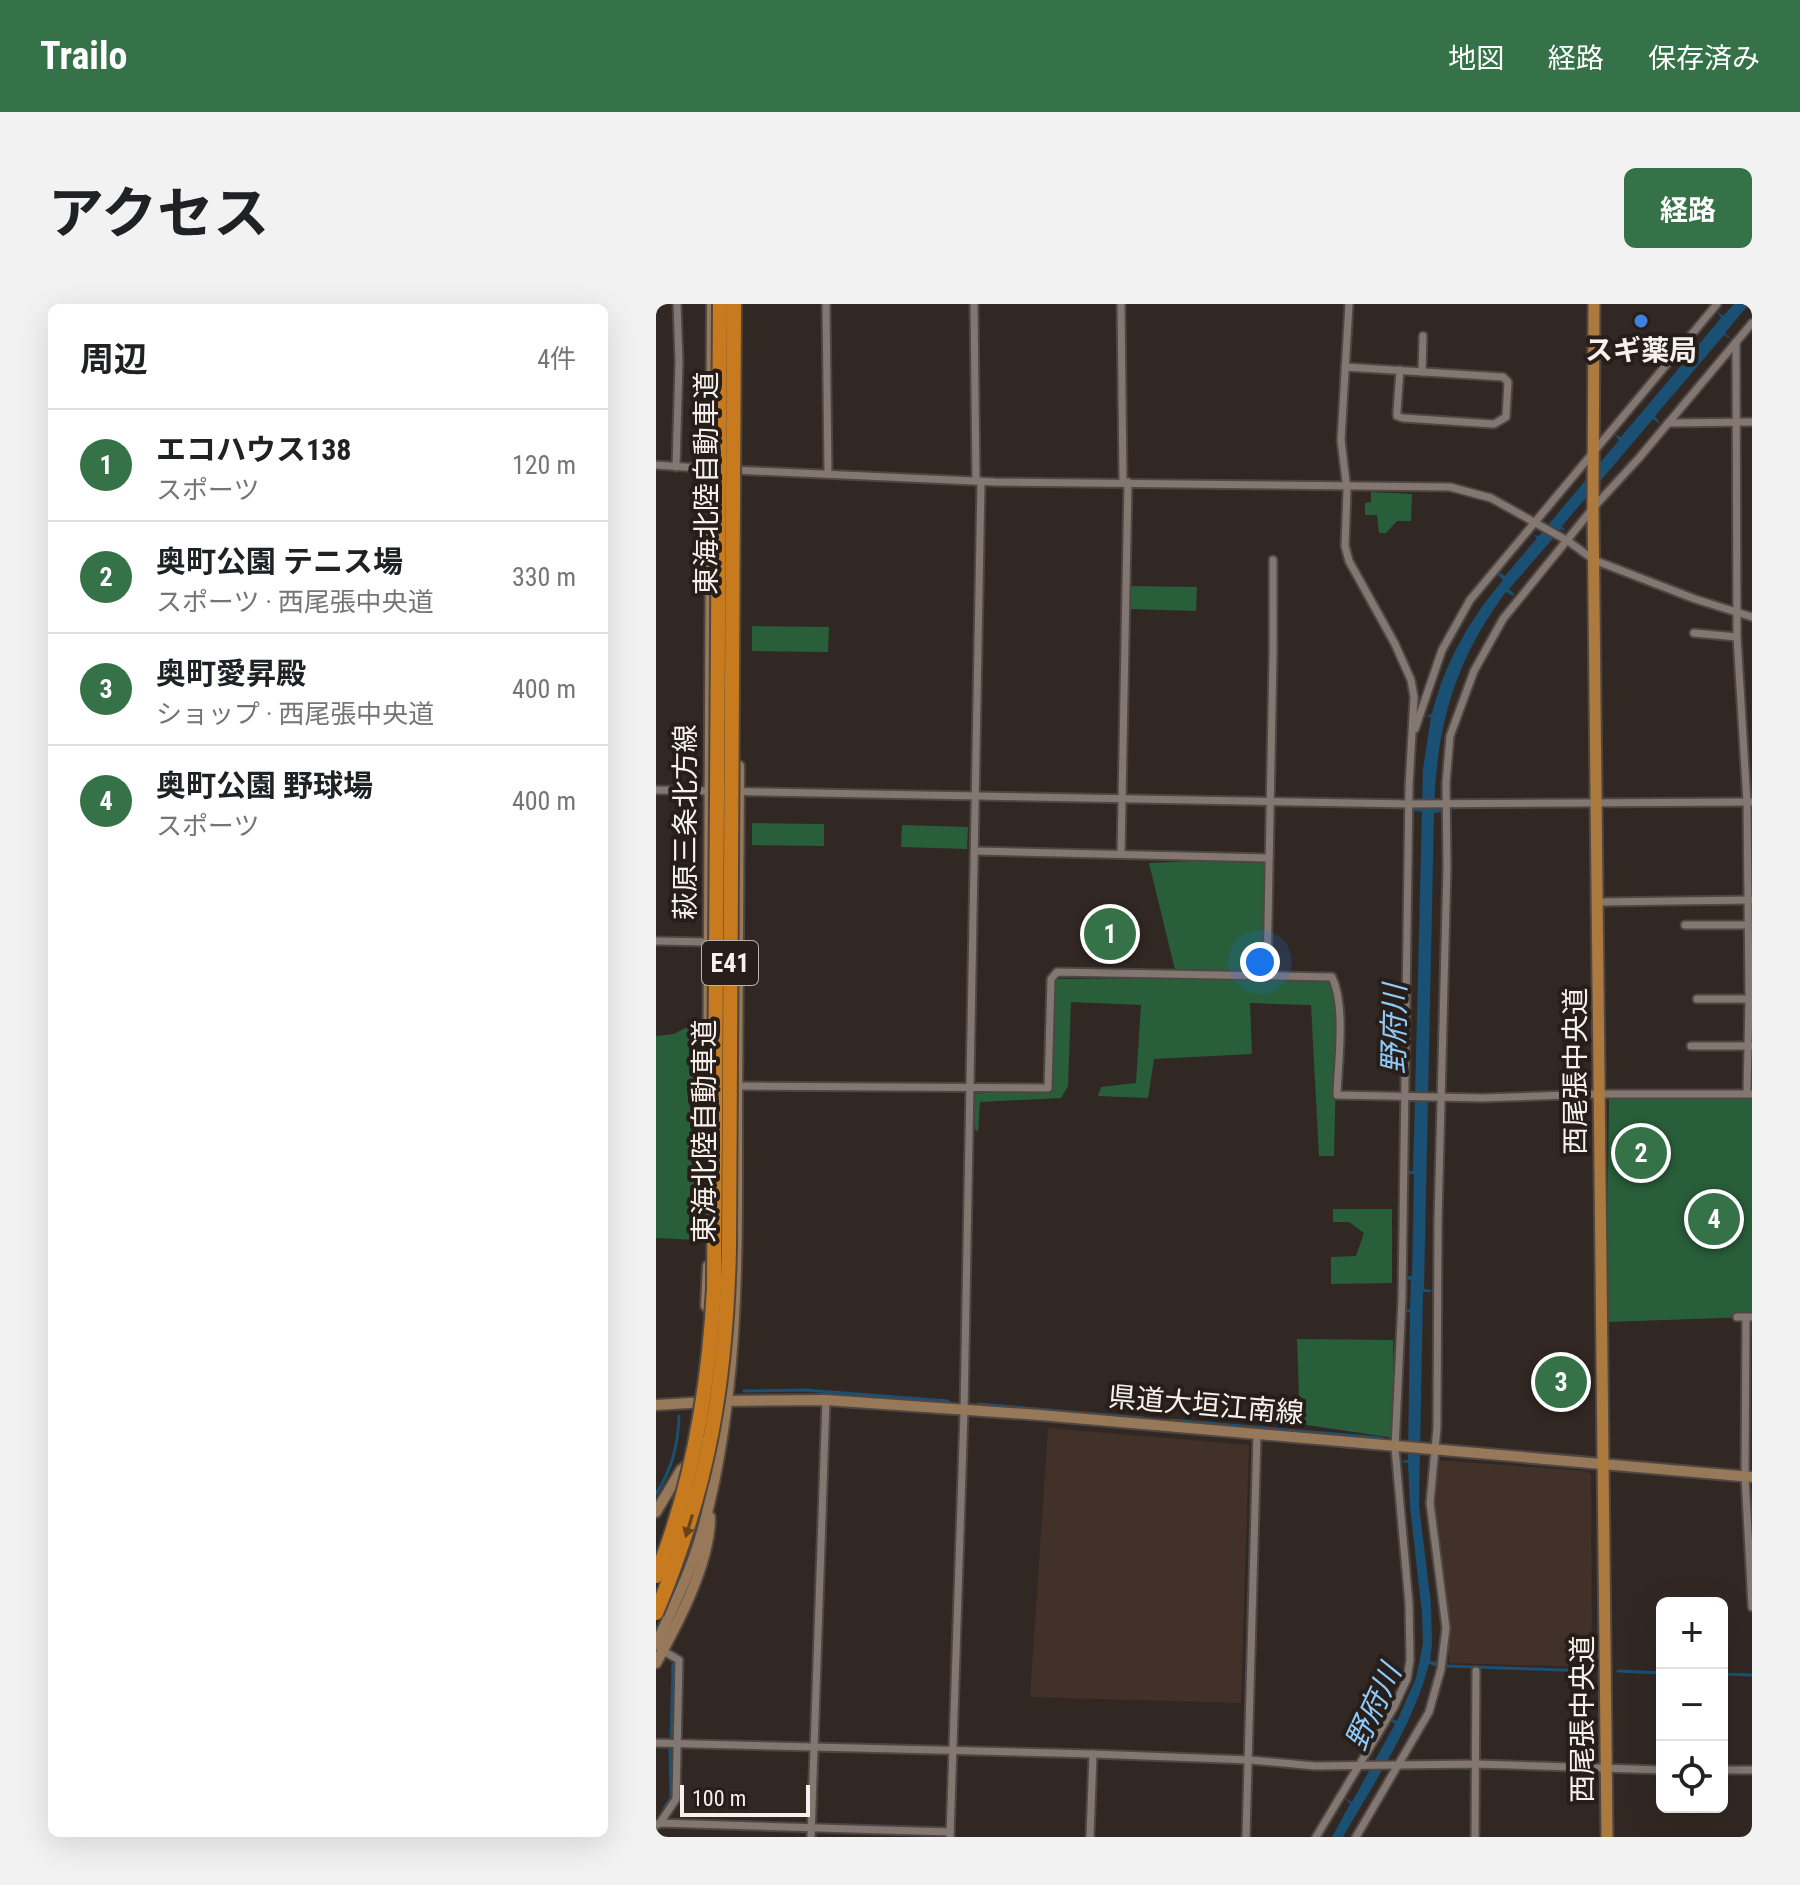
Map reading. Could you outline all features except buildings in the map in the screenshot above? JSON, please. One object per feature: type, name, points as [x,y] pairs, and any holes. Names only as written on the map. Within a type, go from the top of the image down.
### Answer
[{"type":"highway","name":"東海北陸自動車道","points":[[656,1576],[683,1498],[701,1420],[708,1375],[714,1288],[720,304]]},
{"type":"highway","name":"東海北陸自動車道","points":[[656,1613],[686,1537],[706,1462],[722,1376],[728,1288],[734,304]]},
{"type":"main road","name":"萩原三条北方線","points":[[712,304],[705,1352],[707,1371],[720,1401]]},
{"type":"main road","name":"萩原三条北方線","points":[[658,1647],[701,1536],[710,1495],[722,1434],[720,1401],[736,1264],[741,304]]},
{"type":"main road","name":"西尾張中央道","points":[[1594,304],[1593,508],[1607,1837]]},
{"type":"main road","name":"県道大垣江南線","points":[[656,1405],[826,1400],[1328,1439],[1395,1448],[1749,1477]]},
{"type":"main road","points":[[656,1512],[687,1464],[718,1451]]},
{"type":"main road","points":[[656,1663],[658,1647],[684,1606],[708,1544],[710,1495]]},
{"type":"street","points":[[676,467],[677,304]]},
{"type":"street","points":[[826,304],[828,474]]},
{"type":"street","points":[[658,1824],[812,1833],[950,1835],[964,1411],[975,851],[979,481],[974,304]]},
{"type":"street","points":[[1121,304],[1126,482],[1121,854]]},
{"type":"street","points":[[1316,1837],[1399,1696],[1407,1679],[1410,1660],[1409,1604],[1395,1448],[1402,1299],[1403,1098],[1414,697],[1411,680],[1395,644],[1349,561],[1345,538],[1341,440],[1349,304]]},
{"type":"street","points":[[1411,744],[1430,682],[1455,624],[1470,600],[1717,304]]},
{"type":"street","points":[[1356,1837],[1429,1712],[1441,1666],[1446,1628],[1430,1503],[1437,1428],[1446,804],[1450,736],[1474,671],[1503,619],[1593,508],[1752,323]]},
{"type":"street","points":[[1422,372],[1423,336]]},
{"type":"street","points":[[737,1086],[1048,1088],[1051,979],[1057,972],[1332,977],[1338,989],[1339,1007],[1337,1095],[1442,1098],[1749,1094],[1750,831],[1737,637],[1736,342]]},
{"type":"street","points":[[1345,367],[1400,370],[1506,379],[1506,417],[1494,424],[1397,416],[1400,370]]},
{"type":"street","points":[[1668,423],[1752,422]]},
{"type":"street","points":[[656,465],[979,481],[1450,487],[1491,498],[1567,540],[1594,560],[1752,617]]},
{"type":"street","points":[[1267,975],[1273,560]]},
{"type":"street","points":[[1694,633],[1737,637]]},
{"type":"street","points":[[656,790],[1409,804],[1749,802]]},
{"type":"street","points":[[975,851],[1269,858]]},
{"type":"street","points":[[1598,902],[1750,900]]},
{"type":"street","points":[[1685,925],[1748,925]]},
{"type":"street","points":[[656,941],[709,942]]},
{"type":"street","points":[[1697,999],[1749,999]]},
{"type":"street","points":[[1691,1046],[1750,1046]]},
{"type":"street","points":[[1745,1317],[1752,1607]]},
{"type":"street","points":[[812,1833],[826,1400]]},
{"type":"street","points":[[1246,1837],[1257,1435]]},
{"type":"street","points":[[658,1647],[679,1660],[676,1799],[658,1824]]},
{"type":"street","points":[[1475,1837],[1476,1671]]},
{"type":"street","points":[[656,1743],[1093,1754],[1250,1760],[1315,1766],[1477,1764],[1656,1770]]},
{"type":"street","points":[[1090,1837],[1093,1754]]},
{"type":"street","points":[[1728,1770],[1752,1770]]},
{"type":"shaded area","points":[[1048,1428],[1249,1445],[1241,1703],[1030,1697]]},
{"type":"shaded area","points":[[1435,1460],[1585,1471],[1591,1474],[1592,1667],[1449,1663],[1448,1620],[1432,1503]]},
{"type":"green space","points":[[1371,492],[1412,494],[1411,521],[1397,521],[1386,533],[1379,533],[1377,515],[1365,515],[1365,503],[1371,502]]},
{"type":"green space","points":[[1127,586],[1197,587],[1196,611],[1129,609]]},
{"type":"green space","points":[[752,626],[829,627],[828,652],[752,651]]},
{"type":"green space","points":[[752,823],[824,824],[824,846],[752,845]]},
{"type":"green space","points":[[902,825],[968,827],[967,849],[901,847]]},
{"type":"green space","points":[[1269,858],[1267,971],[1176,974],[1149,863]]},
{"type":"green space","points":[[1328,977],[1338,989],[1334,1156],[1319,1156],[1311,1005],[1250,1003],[1252,1054],[1154,1059],[1148,1098],[1098,1096],[1101,1087],[1136,1083],[1141,1005],[1071,1002],[1068,1086],[1061,1098],[980,1102],[978,1132],[975,1129],[970,1094],[1048,1087],[1051,979]]},
{"type":"green space","points":[[700,1020],[702,1216],[696,1240],[656,1238],[656,1036],[674,1034]]},
{"type":"green space","points":[[1752,1097],[1752,1317],[1606,1322],[1609,1099]]},
{"type":"green space","points":[[1333,1209],[1392,1209],[1392,1283],[1331,1284],[1331,1257],[1356,1256],[1364,1233],[1349,1222],[1333,1222]]},
{"type":"green space","points":[[1297,1339],[1393,1340],[1395,1438],[1300,1424]]},
{"type":"water","points":[[1734,304],[1749,304],[1725,333],[1731,339],[1724,335],[1655,416],[1661,425],[1653,419],[1562,526],[1566,531],[1561,529],[1509,589],[1513,596],[1506,592],[1474,643],[1452,694],[1439,749],[1434,809],[1441,809],[1441,812],[1434,813],[1424,1289],[1431,1292],[1423,1292],[1419,1506],[1431,1604],[1430,1661],[1447,1663],[1446,1669],[1429,1664],[1413,1709],[1392,1753],[1343,1837],[1332,1837],[1350,1804],[1345,1798],[1352,1802],[1395,1724],[1390,1718],[1397,1721],[1416,1678],[1423,1643],[1408,1463],[1399,1461],[1408,1460],[1410,1312],[1404,1312],[1404,1309],[1410,1309],[1411,1280],[1405,1279],[1405,1276],[1412,1276],[1414,1174],[1406,1174],[1406,1171],[1413,1171],[1415,1102],[1407,1101],[1407,1098],[1415,1098],[1422,812],[1414,809],[1422,809],[1423,769],[1431,717],[1426,716],[1432,714],[1444,677],[1460,643],[1503,580],[1496,573],[1498,571],[1505,576],[1537,538],[1534,535],[1539,536],[1619,440],[1614,434],[1621,437],[1721,318],[1717,311],[1723,316]]},
{"type":"waterway","points":[[744,1391],[805,1390],[948,1401]]},
{"type":"waterway","points":[[979,1404],[1144,1418]]},
{"type":"waterway","points":[[656,1494],[673,1457],[679,1416]]},
{"type":"waterway","points":[[1171,1420],[1382,1438]]},
{"type":"waterway","points":[[825,1541],[827,1468]]},
{"type":"waterway","points":[[671,1739],[673,1664]]},
{"type":"waterway","points":[[1445,1666],[1593,1671]]},
{"type":"waterway","points":[[1618,1671],[1656,1673]]},
{"type":"waterway","points":[[1728,1674],[1752,1675]]},
{"type":"waterway","points":[[818,1744],[819,1704]]},
{"type":"waterway","points":[[664,1808],[671,1798],[670,1747]]},
{"type":"waterway","points":[[815,1827],[818,1753]]},
{"type":"place","name":"スギ薬局","points":[[1641,321]]},
{"type":"place","name":"エコハウス138","points":[[1110,934]]},
{"type":"place","name":"奥町公園 テニス場","points":[[1641,1153]]},
{"type":"place","name":"奥町公園 野球場","points":[[1714,1219]]},
{"type":"place","name":"奥町愛昇殿","points":[[1561,1382]]},
{"type":"water label","name":"野府川","points":[[1394,1029]]},
{"type":"water label","name":"野府川","points":[[1373,1707]]}]
